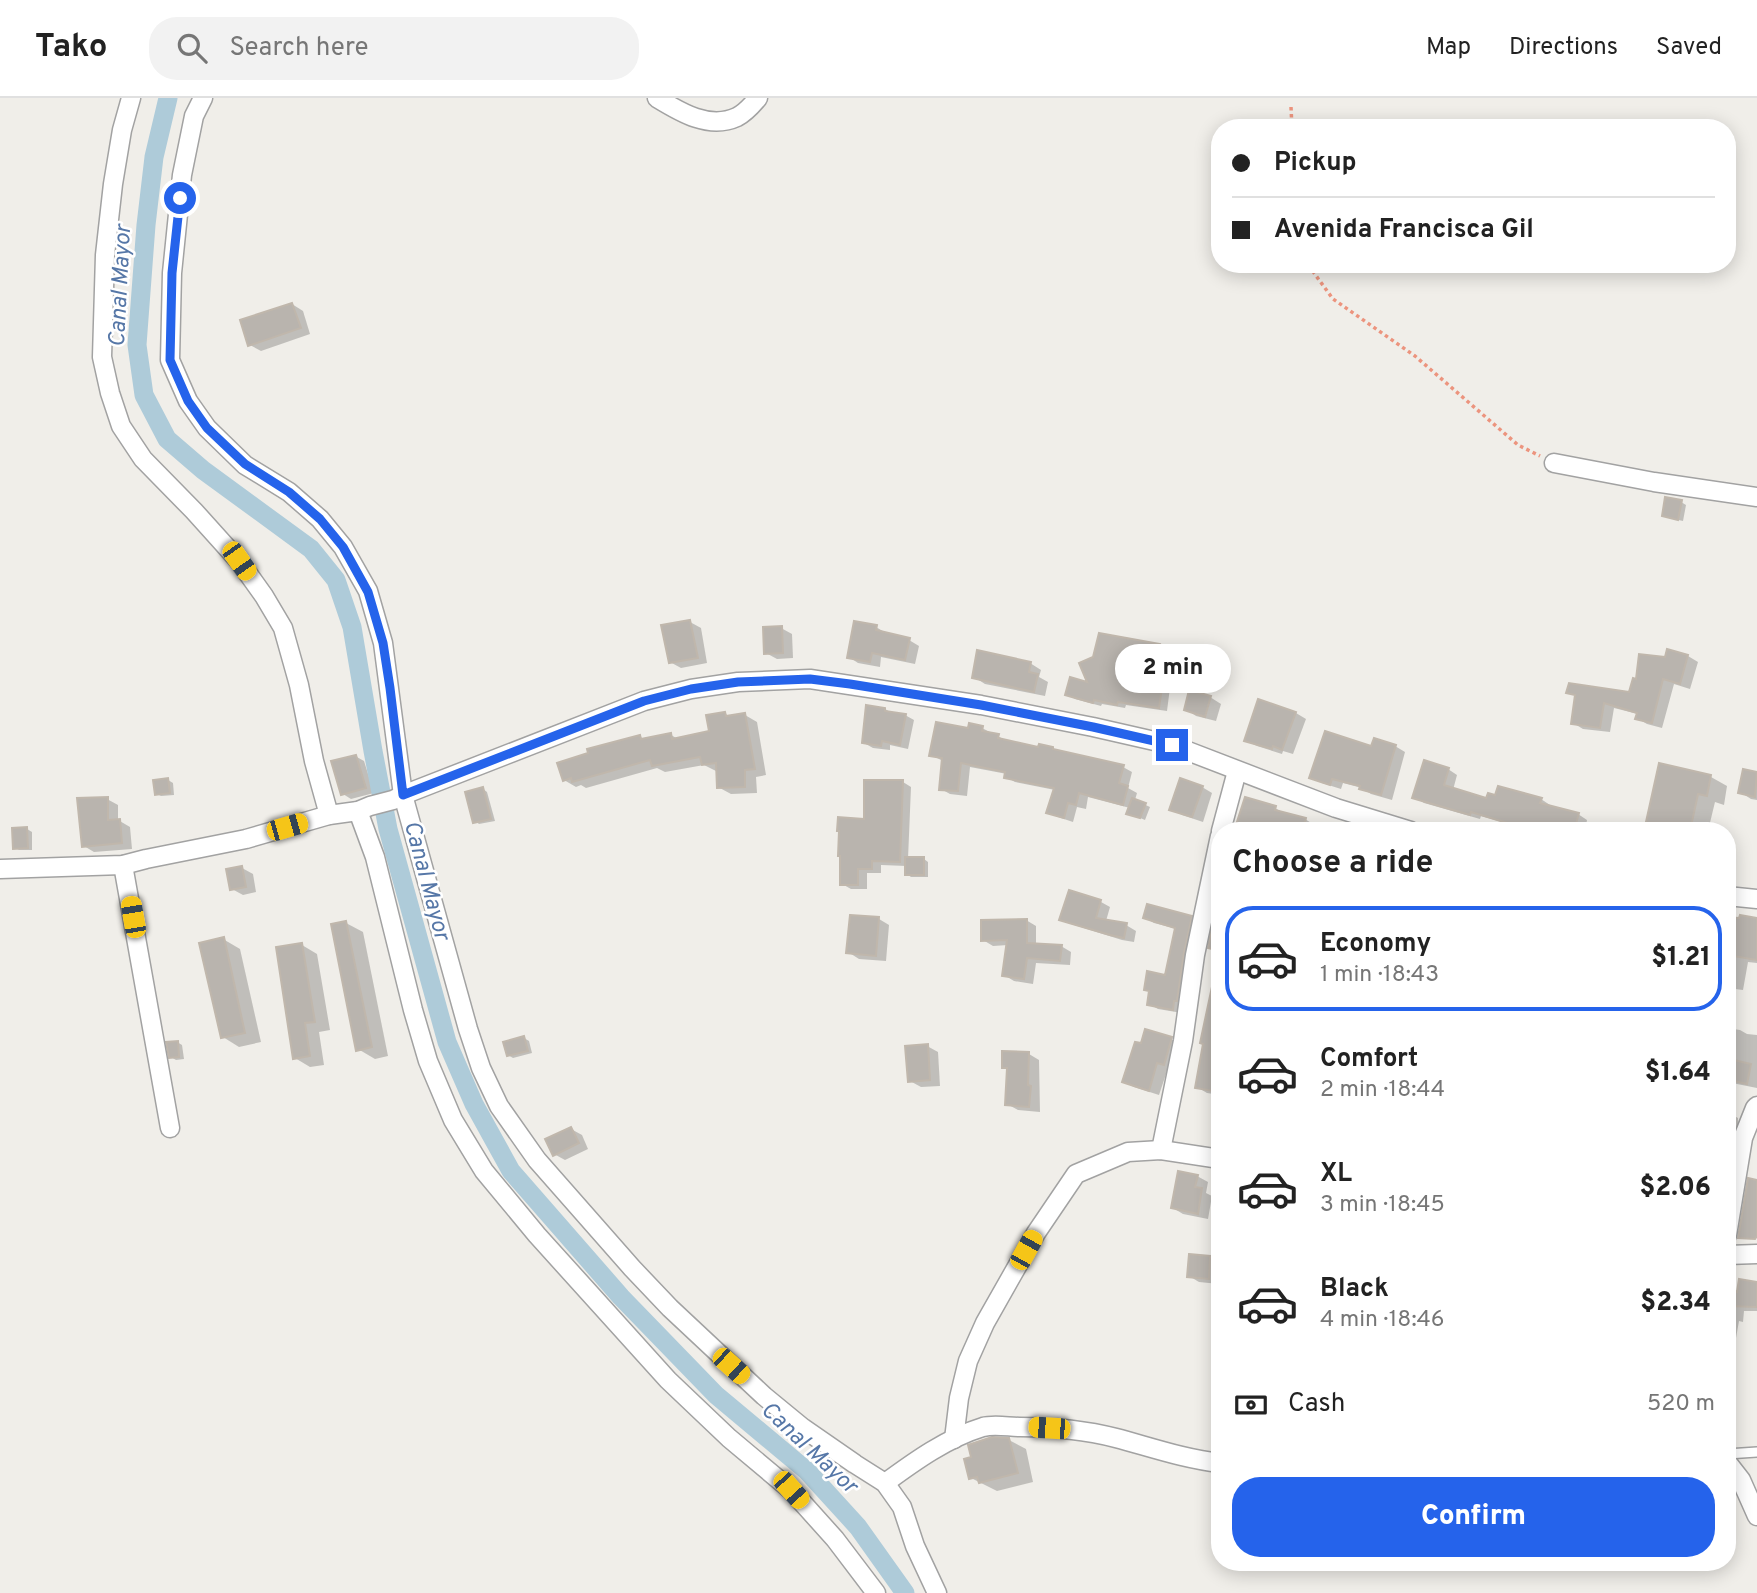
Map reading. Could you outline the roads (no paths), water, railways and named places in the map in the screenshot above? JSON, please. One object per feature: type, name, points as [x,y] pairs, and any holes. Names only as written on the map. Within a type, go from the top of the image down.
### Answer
[{"type":"street","points":[[131,98],[122,130],[113,184],[105,255],[102,357],[110,393],[121,426],[143,459],[239,561],[283,628],[329,815]]},
{"type":"street","points":[[204,98],[194,116],[182,175],[172,273],[170,360],[188,401],[207,428],[245,464],[289,492],[320,519],[343,547],[368,592],[383,643],[390,688],[398,798],[468,1029],[481,1068],[499,1106],[537,1160],[678,1317],[783,1412],[885,1483],[902,1507],[915,1546],[937,1593]]},
{"type":"street","points":[[657,98],[685,115],[722,120],[738,117],[758,98]]},
{"type":"street","points":[[1554,463],[1654,482],[1757,497]]},
{"type":"street","points":[[0,869],[123,865],[246,839],[398,798],[644,701],[691,689],[738,682],[810,679],[981,705],[1172,745],[1336,808],[1382,822]]},
{"type":"street","points":[[1223,822],[1237,771]]},
{"type":"street","points":[[364,808],[412,1010],[428,1061],[453,1120],[484,1171],[537,1235],[668,1380],[729,1438],[791,1490],[835,1539],[876,1593]]},
{"type":"street","points":[[123,865],[170,1128]]},
{"type":"street","points":[[1161,1150],[1211,877]]},
{"type":"street","points":[[1736,897],[1757,899]]},
{"type":"street","points":[[1736,1180],[1743,1138],[1757,1106]]},
{"type":"street","points":[[954,1439],[959,1398],[968,1361],[985,1323],[1035,1233],[1076,1174],[1128,1152],[1161,1150],[1211,1158]]},
{"type":"street","points":[[1736,1255],[1757,1254]]},
{"type":"street","points":[[885,1483],[912,1463],[954,1439],[986,1426],[1071,1430],[1211,1462]]},
{"type":"street","points":[[1736,1474],[1757,1516]]},
{"type":"lane","points":[[1736,1453],[1757,1452]]},
{"type":"waterway","name":"Canal Mayor","points":[[168,98],[154,157],[146,225],[137,345],[144,395],[167,439],[203,470],[311,549],[336,580],[352,627],[388,829],[447,1042],[474,1104],[511,1171],[621,1297],[716,1395],[807,1471],[858,1527],[905,1593]]}]
